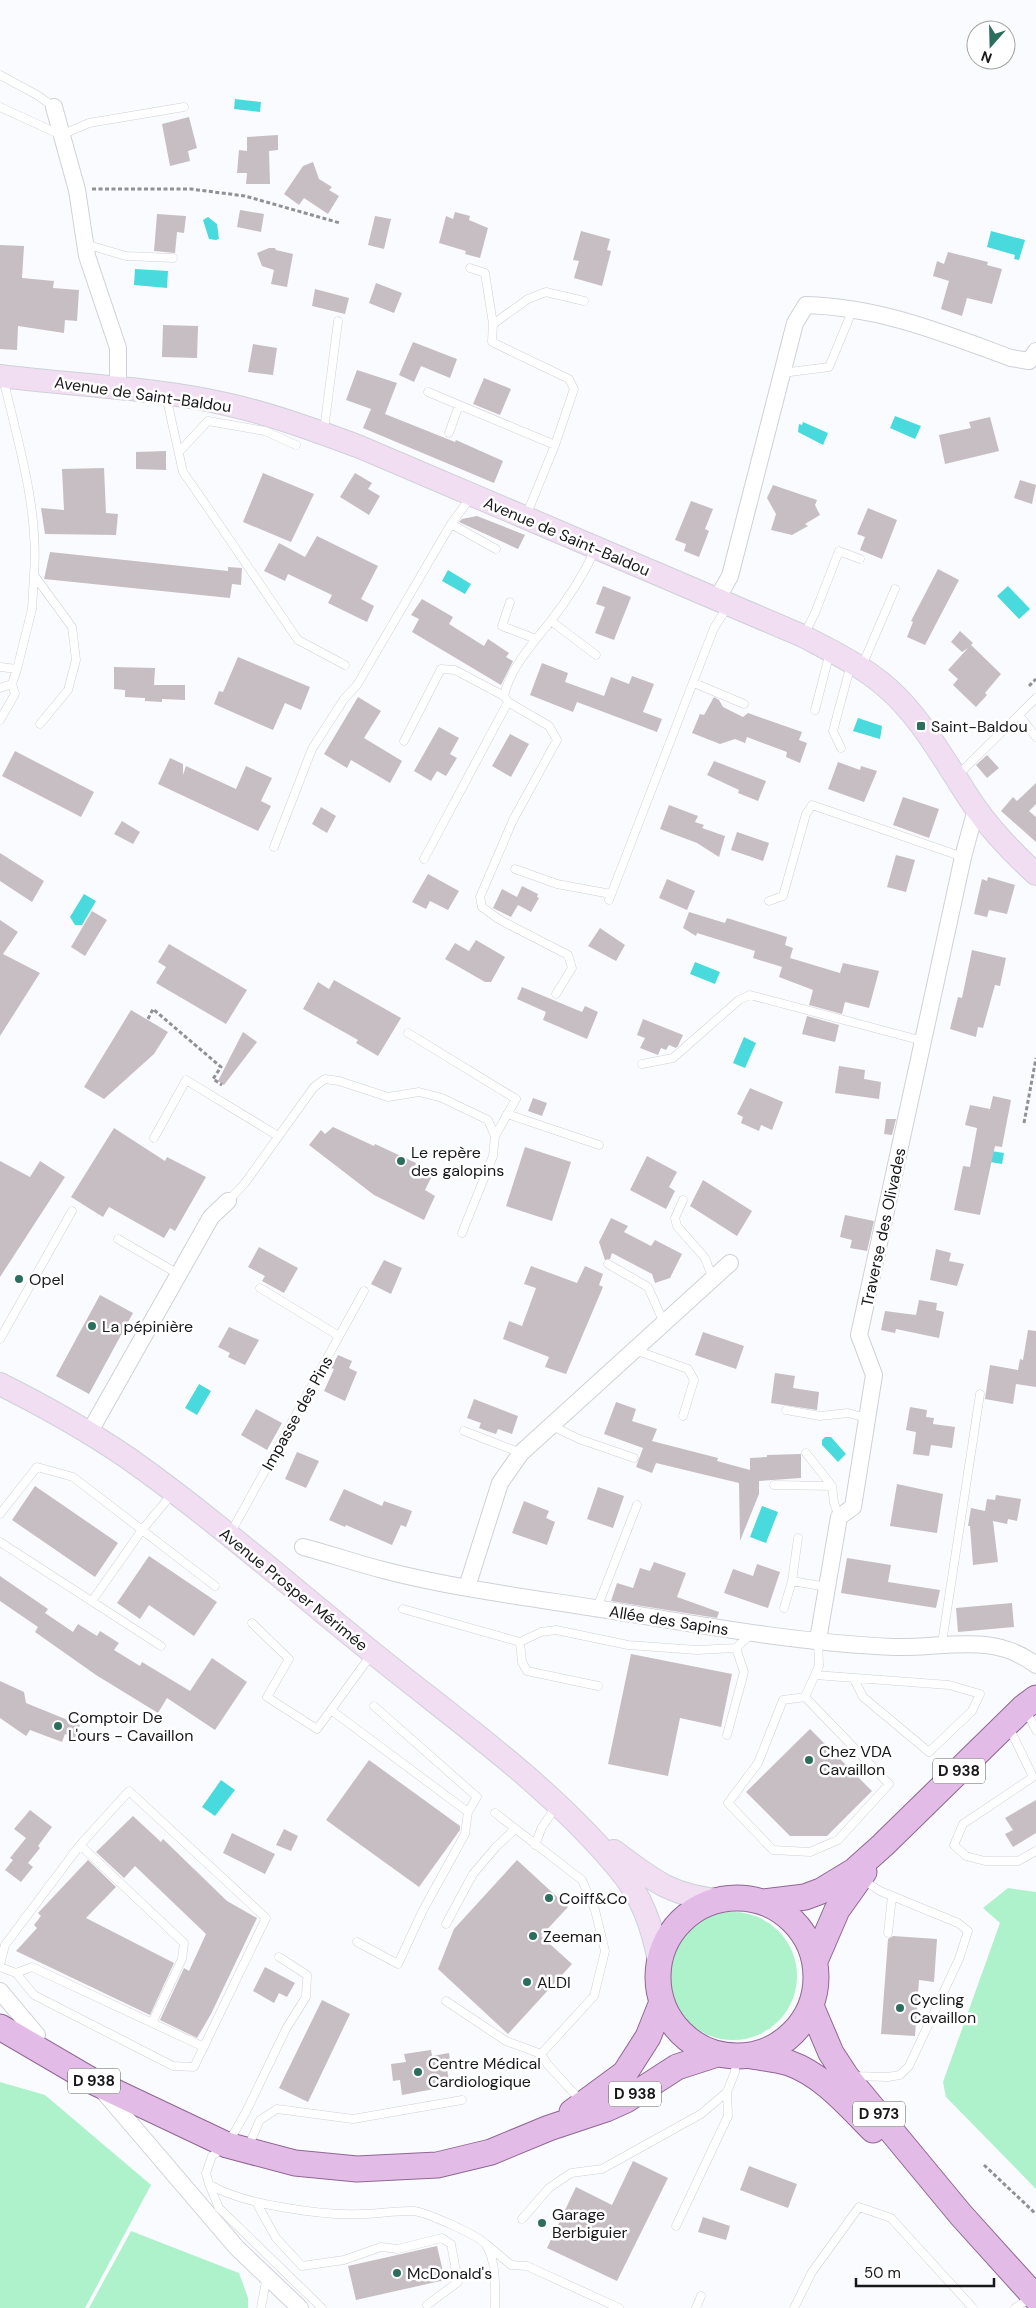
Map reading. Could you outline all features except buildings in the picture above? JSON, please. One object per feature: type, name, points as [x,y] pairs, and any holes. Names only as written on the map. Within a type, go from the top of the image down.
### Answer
[{"type":"main road","name":"D 938","points":[[763,1902],[805,1897],[821,1892],[854,1870],[883,1845],[1022,1710]]},
{"type":"main road","name":"D 938","points":[[815,1961],[837,1910],[883,1845]]},
{"type":"main road","name":"D 938","points":[[0,2027],[94,2082],[191,2129],[236,2148],[295,2163],[326,2167],[357,2169],[437,2166],[491,2152],[549,2128],[606,2109],[626,2100],[677,2066],[766,2051],[787,2039],[804,2021],[811,2006],[815,1992],[815,1961],[802,1931],[778,1909],[763,1902],[749,1899],[721,1900],[706,1904],[680,1921],[664,1946],[659,1961],[658,1989],[668,2017],[689,2040],[702,2049],[734,2056]]},
{"type":"main road","name":"D 938","points":[[549,2128],[625,2073],[648,2037],[662,2002]]},
{"type":"main road","name":"D 973","points":[[811,2006],[831,2053],[846,2076],[961,2215],[1028,2301]]},
{"type":"main road","name":"D 938","points":[[0,2013],[191,2129]]},
{"type":"main road","name":"D 973","points":[[734,2056],[788,2063],[809,2072],[834,2091],[961,2215]]},
{"type":"street","points":[[54,107],[77,190],[85,244],[102,304],[118,348],[118,388]]},
{"type":"street","points":[[723,602],[795,323],[806,305],[853,310],[906,320],[1011,358],[1029,361],[1036,351]]},
{"type":"street","name":"Avenue de Saint-Baldou","points":[[2,376],[118,388],[229,404],[323,433],[803,636],[857,664],[898,698],[921,726],[976,808],[1036,874]]},
{"type":"street","name":"Traverse des Olivades","points":[[839,1517],[853,1507],[874,1375],[859,1335],[963,857],[976,808]]},
{"type":"street","points":[[89,1433],[180,1275],[211,1217],[228,1201]]},
{"type":"street","points":[[467,1587],[500,1483],[521,1453],[730,1263]]},
{"type":"street","name":"Avenue Prosper Mérimée","points":[[0,1384],[89,1433],[173,1492],[497,1753],[565,1811],[657,1883],[697,1899],[721,1900]]},
{"type":"street","points":[[818,1640],[839,1517]]},
{"type":"street","name":"Allée des Sapins","points":[[303,1547],[384,1570],[467,1587],[597,1608],[752,1632],[818,1640],[896,1647],[942,1644],[990,1645],[1021,1656],[1036,1665]]},
{"type":"street","name":"Avenue Prosper Mérimée","points":[[565,1811],[619,1869],[642,1901],[653,1931],[659,1961]]},
{"type":"street","points":[[0,1992],[37,2035]]},
{"type":"street","points":[[94,2082],[237,2248],[300,2308]]},
{"type":"lane","points":[[0,75],[38,95],[54,107]]},
{"type":"lane","points":[[0,107],[61,135],[89,123],[184,108]]},
{"type":"lane","points":[[85,244],[126,256],[173,258]]},
{"type":"lane","points":[[470,268],[485,274],[493,324],[492,342],[569,379],[574,389],[555,446],[525,518]]},
{"type":"lane","points":[[493,324],[528,299],[546,292],[584,301]]},
{"type":"lane","points":[[782,373],[829,368],[853,310]]},
{"type":"lane","points":[[323,433],[338,321]]},
{"type":"lane","points":[[0,720],[15,694],[12,684],[32,609],[36,554],[33,514],[2,376]]},
{"type":"lane","points":[[428,392],[555,446]]},
{"type":"lane","points":[[165,394],[183,472],[298,640],[345,665]]},
{"type":"lane","points":[[449,433],[459,405]]},
{"type":"lane","points":[[178,452],[208,421],[266,431],[296,445]]},
{"type":"lane","points":[[274,846],[312,749],[344,699],[356,685],[451,524],[472,496]]},
{"type":"lane","points":[[451,524],[496,550]]},
{"type":"lane","points":[[424,859],[506,699],[507,684],[536,639],[584,574],[596,548]]},
{"type":"lane","points":[[803,636],[815,613],[839,551],[860,559]]},
{"type":"lane","points":[[34,575],[72,626],[76,660],[68,690],[40,724]]},
{"type":"lane","points":[[841,748],[833,730],[857,664],[895,589]]},
{"type":"lane","points":[[510,602],[502,626],[536,639]]},
{"type":"lane","points":[[515,870],[557,884],[610,897],[694,683],[723,602]]},
{"type":"lane","points":[[551,621],[596,655]]},
{"type":"lane","points":[[815,710],[831,650]]},
{"type":"lane","points":[[0,667],[17,669]]},
{"type":"lane","points":[[404,741],[441,669],[454,670],[549,726],[557,740],[513,820],[480,897],[482,907],[500,920],[568,955],[572,968],[556,994]]},
{"type":"lane","points":[[694,683],[744,704]]},
{"type":"lane","points":[[0,688],[12,684]]},
{"type":"lane","points":[[955,777],[1036,698]]},
{"type":"lane","points":[[1019,715],[1036,736]]},
{"type":"lane","points":[[769,901],[783,896],[806,814],[812,806],[963,857]]},
{"type":"lane","points":[[642,1064],[673,1058],[739,1000],[750,995],[923,1041]]},
{"type":"lane","points":[[408,1033],[516,1099],[495,1136],[493,1156],[462,1233]]},
{"type":"lane","points":[[228,1201],[245,1183],[314,1087],[325,1079],[339,1081],[388,1097],[418,1092],[442,1098],[488,1120],[495,1136]]},
{"type":"lane","points":[[154,1138],[186,1080],[278,1136]]},
{"type":"lane","points":[[508,1114],[599,1145]]},
{"type":"lane","points":[[683,1200],[675,1218],[676,1226],[705,1258],[714,1279]]},
{"type":"lane","points":[[0,1339],[72,1211]]},
{"type":"lane","points":[[118,1239],[180,1275]]},
{"type":"lane","points":[[608,1264],[648,1286],[664,1323]]},
{"type":"lane","points":[[260,1288],[339,1336]]},
{"type":"lane","name":"Impasse des Pins","points":[[229,1536],[364,1291]]},
{"type":"lane","points":[[635,1350],[688,1369],[694,1380],[683,1416]]},
{"type":"lane","points":[[942,1644],[980,1394]]},
{"type":"lane","points":[[786,1410],[820,1416],[848,1413],[868,1418]]},
{"type":"lane","points":[[552,1426],[578,1439],[634,1458]]},
{"type":"lane","points":[[464,1432],[521,1453]]},
{"type":"lane","points":[[806,1453],[832,1486],[834,1503],[839,1517]]},
{"type":"lane","points":[[0,1514],[37,1467],[73,1477],[216,1586]]},
{"type":"lane","points":[[774,1484],[832,1486]]},
{"type":"lane","points":[[92,1601],[142,1530],[173,1492]]},
{"type":"lane","points":[[597,1608],[636,1505]]},
{"type":"lane","points":[[784,1608],[792,1581],[798,1538]]},
{"type":"lane","points":[[0,1542],[161,1646]]},
{"type":"lane","points":[[792,1581],[827,1587]]},
{"type":"lane","points":[[403,1609],[520,1642],[541,1632],[556,1630],[628,1645],[697,1650],[736,1648],[752,1632]]},
{"type":"lane","points":[[252,1623],[289,1658],[267,1697],[317,1729],[373,1653]]},
{"type":"lane","points":[[805,1697],[819,1666],[818,1640]]},
{"type":"lane","points":[[520,1642],[522,1662],[527,1671],[598,1686]]},
{"type":"lane","points":[[727,1735],[744,1672],[736,1648]]},
{"type":"lane","points":[[815,1675],[949,1685],[980,1694],[972,1711],[929,1752],[863,1697],[854,1679]]},
{"type":"lane","points":[[805,1697],[889,1784],[838,1840],[810,1852],[773,1850],[728,1803],[758,1763],[783,1700],[805,1697]]},
{"type":"lane","points":[[357,1942],[398,1964],[423,1910],[465,1834],[468,1812],[477,1797],[374,1706]]},
{"type":"lane","points":[[331,1710],[468,1812]]},
{"type":"lane","points":[[1022,1710],[1036,1730]]},
{"type":"lane","points":[[1022,1710],[1033,1776],[963,1824],[954,1844],[966,1856],[985,1861],[1018,1861],[1036,1851]]},
{"type":"lane","points":[[129,1790],[266,1918],[194,2067],[173,2066],[34,1995],[16,1973],[0,1966],[5,1945],[80,1845],[129,1790]]},
{"type":"lane","points":[[535,1844],[542,1827],[565,1811]]},
{"type":"lane","points":[[495,1813],[582,1880],[595,1910],[605,1951],[594,1996],[541,2054]]},
{"type":"lane","points":[[446,1924],[473,1874],[496,1847],[515,1829]]},
{"type":"lane","points":[[80,1845],[184,1943],[182,1959],[152,2023]]},
{"type":"lane","points":[[846,2076],[888,2077],[900,2075],[909,2066],[959,1958],[968,1931],[958,1923],[880,1891],[860,1877]]},
{"type":"lane","points":[[888,1934],[892,1896]]},
{"type":"lane","points":[[236,2148],[246,2112],[286,2029],[306,1996],[307,1976],[280,1957]]},
{"type":"lane","points":[[16,1973],[32,1967],[204,2047]]},
{"type":"lane","points":[[446,2002],[506,2041],[541,2054],[548,2065],[584,2104]]},
{"type":"lane","points":[[676,2226],[728,2116],[727,2092],[735,2072],[734,2056]]},
{"type":"lane","points":[[522,2219],[549,2188],[571,2173],[602,2169],[701,2114],[727,2092]]},
{"type":"lane","points":[[322,2308],[219,2208],[206,2173],[212,2156],[236,2148],[260,2120],[277,2109],[353,2119],[462,2100]]},
{"type":"lane","points":[[209,2184],[224,2193],[256,2202],[305,2210],[359,2215],[416,2211],[465,2230],[486,2244],[511,2265],[527,2266],[617,2307]]},
{"type":"lane","points":[[256,2202],[276,2238],[302,2266],[344,2260],[381,2247],[398,2249],[442,2238],[451,2244],[458,2282],[427,2305]]},
{"type":"lane","points":[[794,2308],[812,2272],[859,2207],[891,2218],[973,2308]]},
{"type":"lane","points":[[486,2244],[495,2275],[494,2308]]},
{"type":"lane","points":[[261,2308],[267,2275]]},
{"type":"lane","points":[[696,2308],[701,2296]]},
{"type":"path","points":[[77,190],[191,189],[245,196],[340,223]]},
{"type":"path","points":[[148,1020],[153,1009],[221,1067],[213,1079],[228,1089]]},
{"type":"path","points":[[1024,1123],[1036,1058]]},
{"type":"path","points":[[984,2165],[1036,2214]]},
{"type":"green space","points":[[1008,1888],[1036,1892],[1036,2189],[946,2097],[943,2082],[1000,1923],[983,1908]]},
{"type":"green space","points":[[733,1912],[746,1913],[758,1917],[778,1931],[792,1951],[796,1963],[796,1989],[792,2001],[778,2021],[758,2035],[746,2039],[733,2040],[720,2039],[708,2035],[688,2021],[674,2001],[670,1989],[669,1976],[670,1963],[674,1951],[688,1931],[708,1917],[720,1913]]},
{"type":"green space","points":[[0,2082],[45,2095],[151,2185],[85,2308],[0,2308]]},
{"type":"green space","points":[[131,2231],[239,2273],[248,2298],[248,2308],[89,2308]]},
{"type":"water","points":[[235,99],[261,102],[260,112],[234,109]]},
{"type":"water","points":[[208,217],[217,224],[219,239],[209,239],[203,220]]},
{"type":"water","points":[[991,231],[1025,240],[1019,260],[1014,259],[1015,255],[987,247]]},
{"type":"water","points":[[135,269],[168,271],[167,288],[134,285]]},
{"type":"water","points":[[895,416],[921,426],[915,439],[890,428]]},
{"type":"water","points":[[803,422],[828,433],[823,445],[798,432],[799,424],[802,425]]},
{"type":"water","points":[[448,570],[471,584],[465,594],[442,581]]},
{"type":"water","points":[[1008,586],[1030,609],[1019,619],[997,596]]},
{"type":"water","points":[[858,718],[882,726],[880,739],[853,731]]},
{"type":"water","points":[[84,894],[96,901],[82,925],[75,925],[70,917]]},
{"type":"water","points":[[695,962],[720,972],[715,984],[690,974]]},
{"type":"water","points":[[744,1037],[756,1043],[745,1068],[733,1063]]},
{"type":"water","points":[[979,1149],[1004,1153],[1002,1164],[978,1160]]},
{"type":"water","points":[[199,1384],[211,1391],[197,1415],[185,1408]]},
{"type":"water","points":[[825,1437],[831,1437],[846,1454],[838,1462],[822,1445],[822,1440]]},
{"type":"water","points":[[762,1506],[778,1512],[766,1543],[750,1537]]},
{"type":"water","points":[[221,1780],[235,1790],[215,1816],[202,1807]]},
{"type":"place","name":"Saint-Baldou","points":[[921,726]]},
{"type":"place","name":"Le repère des galopins","points":[[401,1161]]},
{"type":"place","name":"Opel","points":[[19,1279]]},
{"type":"place","name":"La pépinière","points":[[92,1326]]},
{"type":"place","name":"Comptoir De L'ours - Cavaillon","points":[[58,1726]]},
{"type":"place","name":"Chez VDA Cavaillon","points":[[809,1760]]},
{"type":"place","name":"Coiff&Co","points":[[549,1898]]},
{"type":"place","name":"Zeeman","points":[[533,1936]]},
{"type":"place","name":"ALDI","points":[[527,1982]]},
{"type":"place","name":"Cycling Cavaillon","points":[[900,2008]]},
{"type":"place","name":"Centre Médical Cardiologique","points":[[418,2072]]},
{"type":"place","name":"Garage Berbiguier","points":[[542,2223]]},
{"type":"place","name":"McDonald's","points":[[397,2273]]}]
